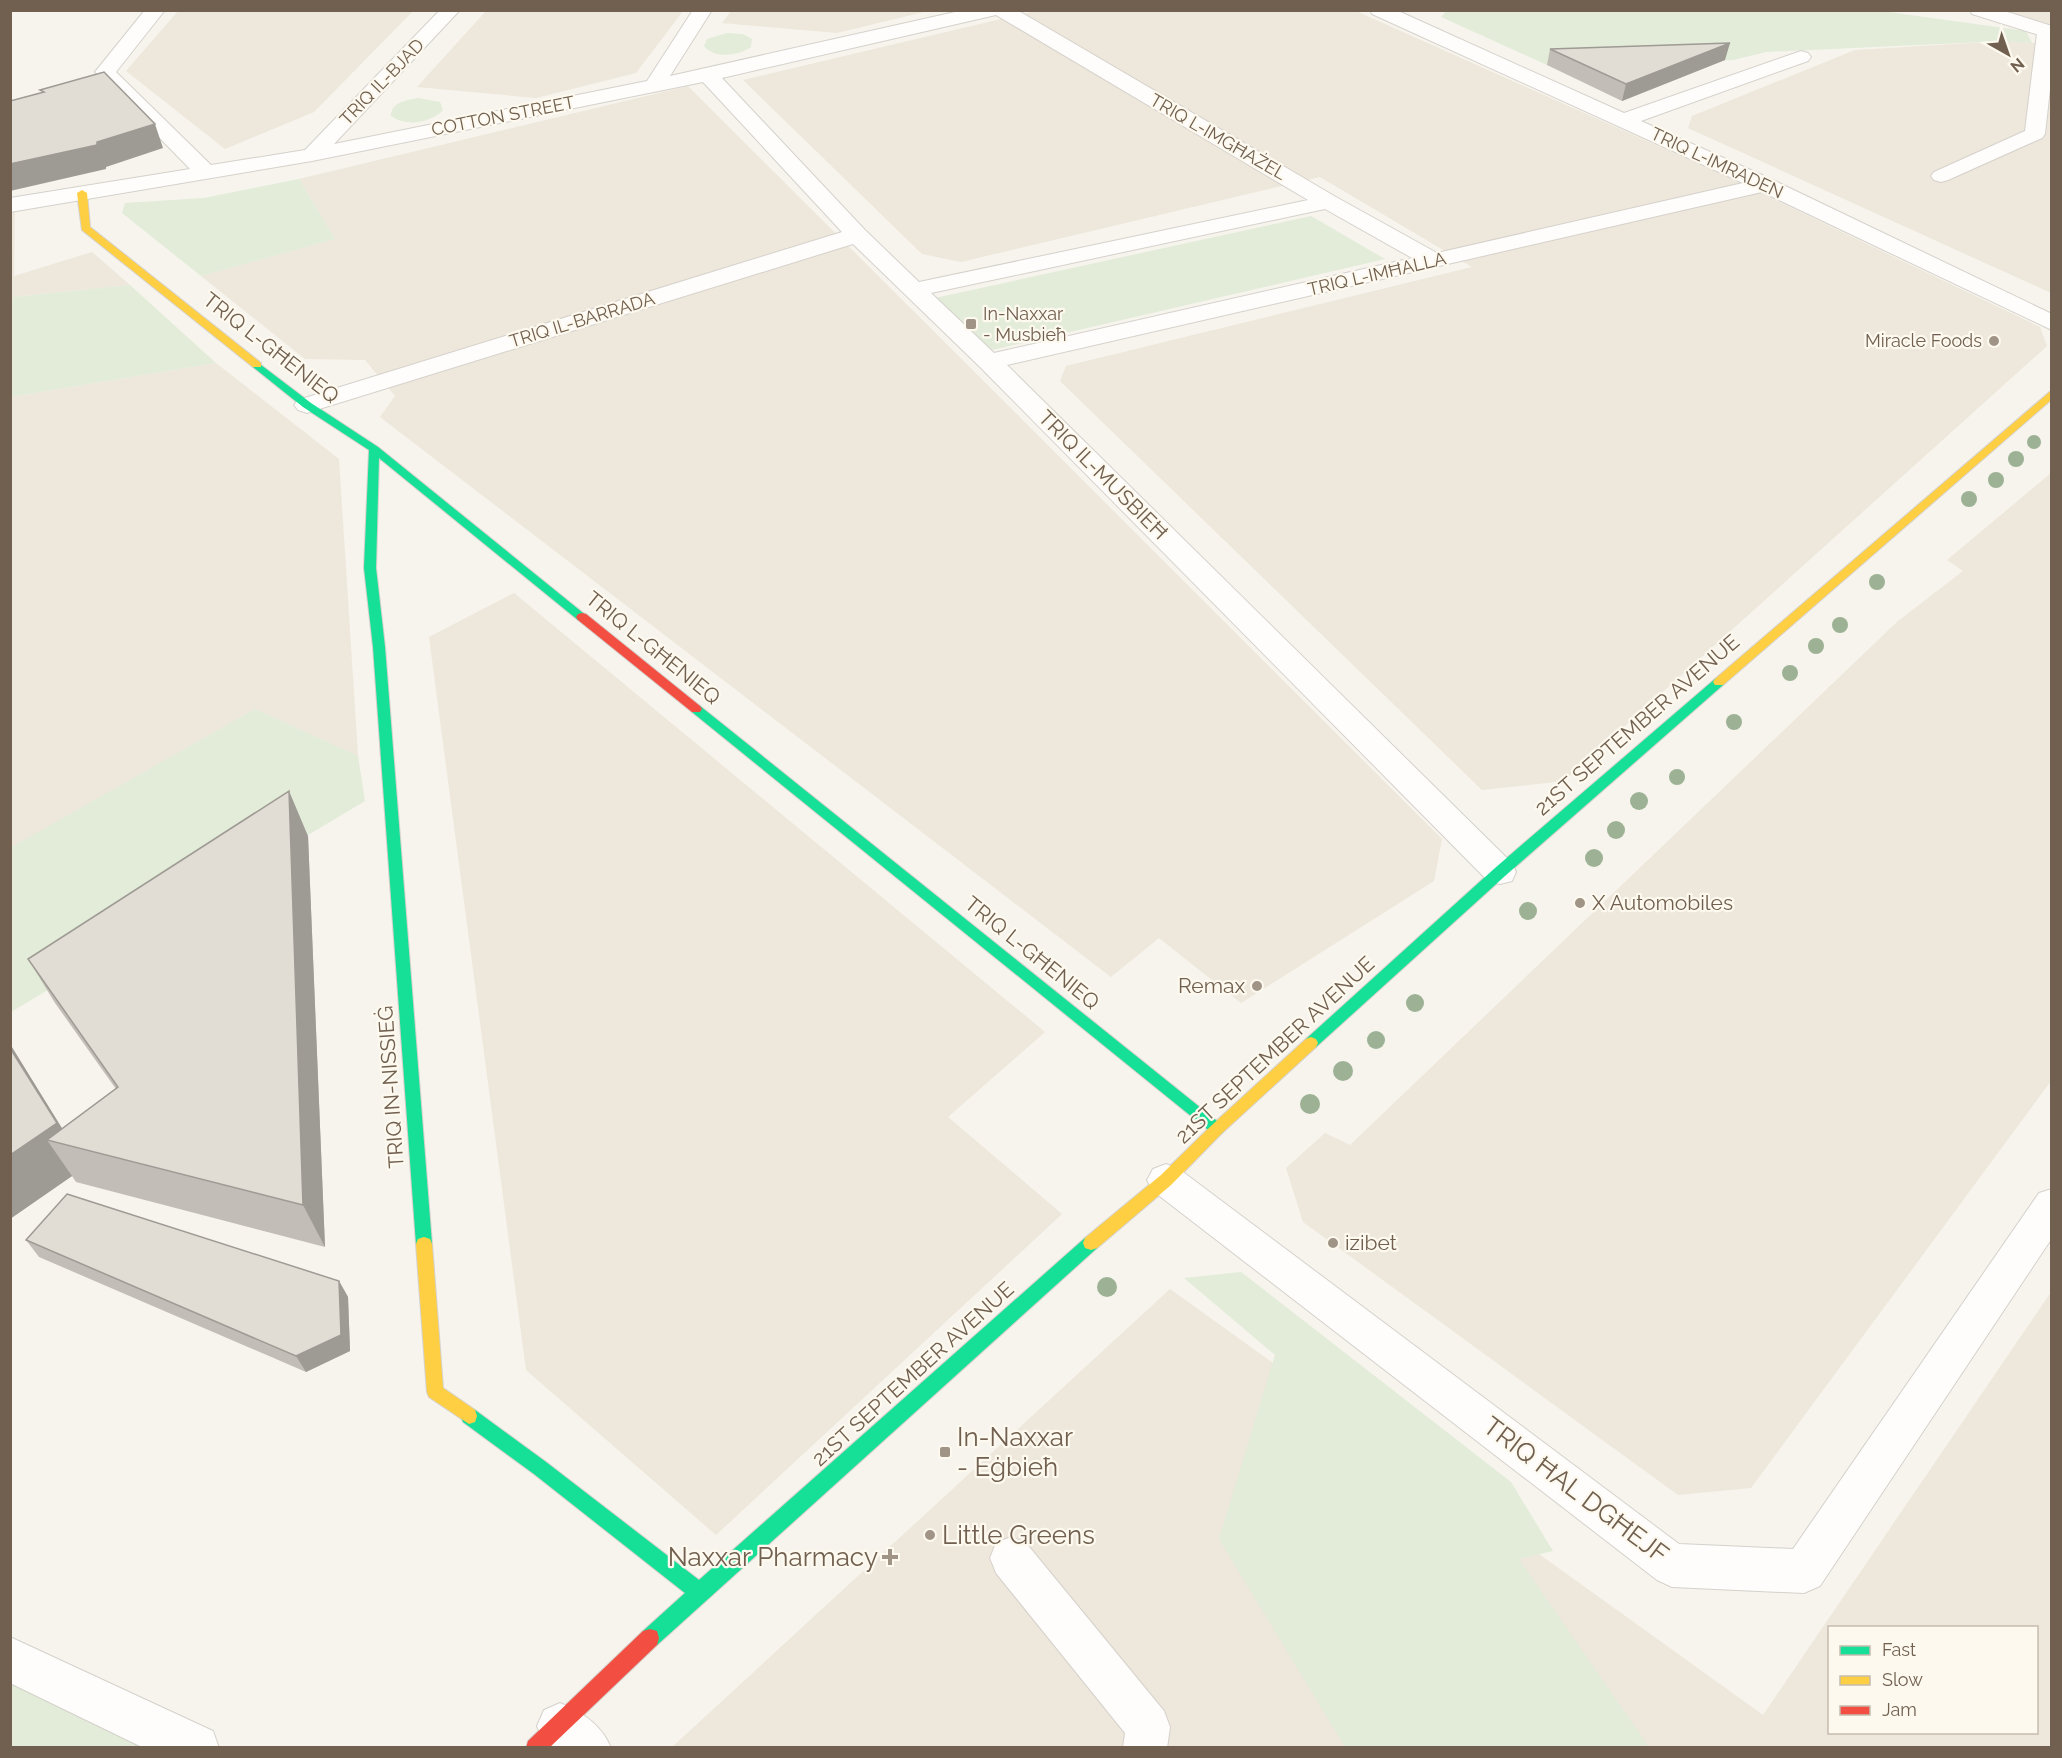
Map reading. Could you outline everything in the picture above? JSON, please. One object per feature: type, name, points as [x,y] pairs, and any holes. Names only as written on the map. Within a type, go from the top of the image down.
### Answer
[{"type":"street","points":[[156,10],[105,72],[207,174]]},
{"type":"street","name":"TRIQ IL-BJAD","points":[[312,154],[451,10]]},
{"type":"street","points":[[654,86],[703,10]]},
{"type":"street","name":"COTTON STREET","points":[[10,205],[207,174],[312,154],[708,75],[992,10]]},
{"type":"street","name":"TRIQ L-IMGĦAŻEL","points":[[1002,10],[1328,202],[1434,261]]},
{"type":"street","name":"TRIQ L-IMRADEN","points":[[1379,10],[1765,185],[2052,322]]},
{"type":"street","points":[[1979,10],[2049,33]]},
{"type":"street","points":[[1624,120],[1801,57]]},
{"type":"street","name":"TRIQ IL-MUSBIEĦ","points":[[708,75],[857,235],[989,362],[1500,872]]},
{"type":"street","name":"TRIQ L-IMĦALLA","points":[[989,362],[1765,185]]},
{"type":"street","name":"TRIQ L-GĦENIEQ","points":[[82,193],[85,228],[307,405],[374,449],[1217,1130]]},
{"type":"street","points":[[914,290],[1328,202]]},
{"type":"street","name":"TRIQ IL-BARRADA","points":[[307,405],[857,235]]},
{"type":"street","name":"21ST SEPTEMBER AVENUE","points":[[561,1740],[699,1592],[1107,1229],[1166,1180],[1217,1130],[1500,872],[2052,393]]},
{"type":"street","name":"TRIQ IN-NISSIEĠ","points":[[374,449],[370,568],[379,647],[435,1392],[540,1468],[699,1592]]},
{"type":"street","name":"TRIQ ĦAL DGĦEJF","points":[[1166,1180],[1672,1565],[1804,1571],[2052,1205]]},
{"type":"street","points":[[10,1659],[196,1748]]},
{"type":"lane","points":[[1941,176],[2035,134],[2049,33]]},
{"type":"lane","points":[[1011,1558],[1148,1727],[1145,1748]]},
{"type":"shaded area","points":[[179,10],[413,11],[314,112],[225,149],[126,71]]},
{"type":"shaded area","points":[[486,11],[683,11],[636,73],[536,98],[417,87]]},
{"type":"shaded area","points":[[731,11],[928,11],[837,33],[722,23]]},
{"type":"shaded area","points":[[1035,11],[1356,11],[1723,175],[2040,327],[2047,346],[1564,781],[1482,790],[1060,381],[1066,366],[1472,267],[1320,177],[961,262],[922,254],[743,80]]},
{"type":"shaded area","points":[[2002,11],[2051,11],[2051,25],[2042,25]]},
{"type":"shaded area","points":[[2004,41],[2051,44],[2051,293],[1688,128],[1692,116],[1855,50]]},
{"type":"shaded area","points":[[688,86],[1442,839],[1434,881],[1241,1003],[1159,938],[1111,977],[380,417],[395,396],[365,360],[305,359],[201,276],[335,239],[299,179]]},
{"type":"shaded area","points":[[15,208],[14,276],[92,252],[130,285],[14,297],[11,307],[10,209]]},
{"type":"shaded area","points":[[216,363],[339,459],[358,756],[255,709],[11,848],[11,397]]},
{"type":"shaded area","points":[[2051,473],[2051,1081],[1751,1488],[1678,1495],[1303,1222],[1286,1168],[1325,1133],[1350,1145],[1898,621],[1963,571],[1947,560]]},
{"type":"shaded area","points":[[514,593],[1045,1032],[948,1117],[1062,1214],[716,1535],[526,1370],[429,637]]},
{"type":"shaded area","points":[[1170,1289],[1763,1715],[2051,1292],[2051,1747],[671,1748]]},
{"type":"green space","points":[[1447,10],[1874,10],[2026,31],[2032,43],[2004,41],[1766,52],[1733,60],[1547,65],[1441,17]]},
{"type":"green space","points":[[727,33],[743,34],[752,39],[751,47],[727,55],[714,53],[704,46],[707,39]]},
{"type":"green space","points":[[418,98],[440,102],[443,110],[432,118],[418,122],[404,122],[391,116],[397,105]]},
{"type":"green space","points":[[299,179],[335,239],[201,276],[122,213],[125,203],[204,198]]},
{"type":"green space","points":[[1311,216],[1385,259],[992,350],[935,298]]},
{"type":"green space","points":[[130,285],[216,363],[11,397],[10,307],[14,297]]},
{"type":"green space","points":[[255,709],[358,756],[365,801],[11,1012],[10,848]]},
{"type":"green space","points":[[1241,1272],[1511,1482],[1553,1551],[1519,1559],[1649,1747],[1345,1747],[1219,1539],[1275,1355],[1184,1278]]},
{"type":"green space","points":[[11,1659],[196,1747],[11,1747]]},
{"type":"building","points":[[1730,43],[1626,84],[1550,49]]},
{"type":"building","points":[[104,72],[155,124],[97,142],[97,145],[10,164],[10,101]]},
{"type":"building","points":[[289,791],[303,1205],[47,1140],[118,1087],[28,959]]},
{"type":"building","points":[[10,1048],[57,1123],[10,1155]]},
{"type":"building","points":[[67,1194],[339,1281],[341,1335],[296,1356],[26,1240]]},
{"type":"traffic: fast","points":[[257,365],[307,405],[374,449],[582,617]]},
{"type":"traffic: fast","points":[[374,449],[370,568],[379,647],[424,1244]]},
{"type":"traffic: fast","points":[[1311,1043],[1500,872],[1719,682]]},
{"type":"traffic: fast","points":[[696,709],[1217,1129]]},
{"type":"traffic: fast","points":[[650,1638],[1091,1243]]},
{"type":"traffic: fast","points":[[469,1416],[540,1468],[699,1592]]},
{"type":"traffic: slow","points":[[82,193],[85,228],[257,365]]},
{"type":"traffic: slow","points":[[1719,682],[2052,393]]},
{"type":"traffic: slow","points":[[1091,1243],[1166,1180],[1217,1129],[1311,1043]]},
{"type":"traffic: slow","points":[[424,1244],[435,1392],[469,1416]]},
{"type":"traffic: jam","points":[[582,617],[696,709]]},
{"type":"traffic: jam","points":[[535,1748],[650,1638]]},
{"type":"place","name":"In-Naxxar - Musbieħ","points":[[971,324]]},
{"type":"place","name":"Miracle Foods","points":[[1994,341]]},
{"type":"place","name":"X Automobiles","points":[[1580,903]]},
{"type":"place","name":"Remax","points":[[1257,986]]},
{"type":"place","name":"izibet","points":[[1333,1243]]},
{"type":"place","name":"In-Naxxar - Eġbieħ","points":[[945,1452]]},
{"type":"place","name":"Little Greens","points":[[930,1535]]},
{"type":"place","name":"Naxxar Pharmacy","points":[[890,1557]]}]
